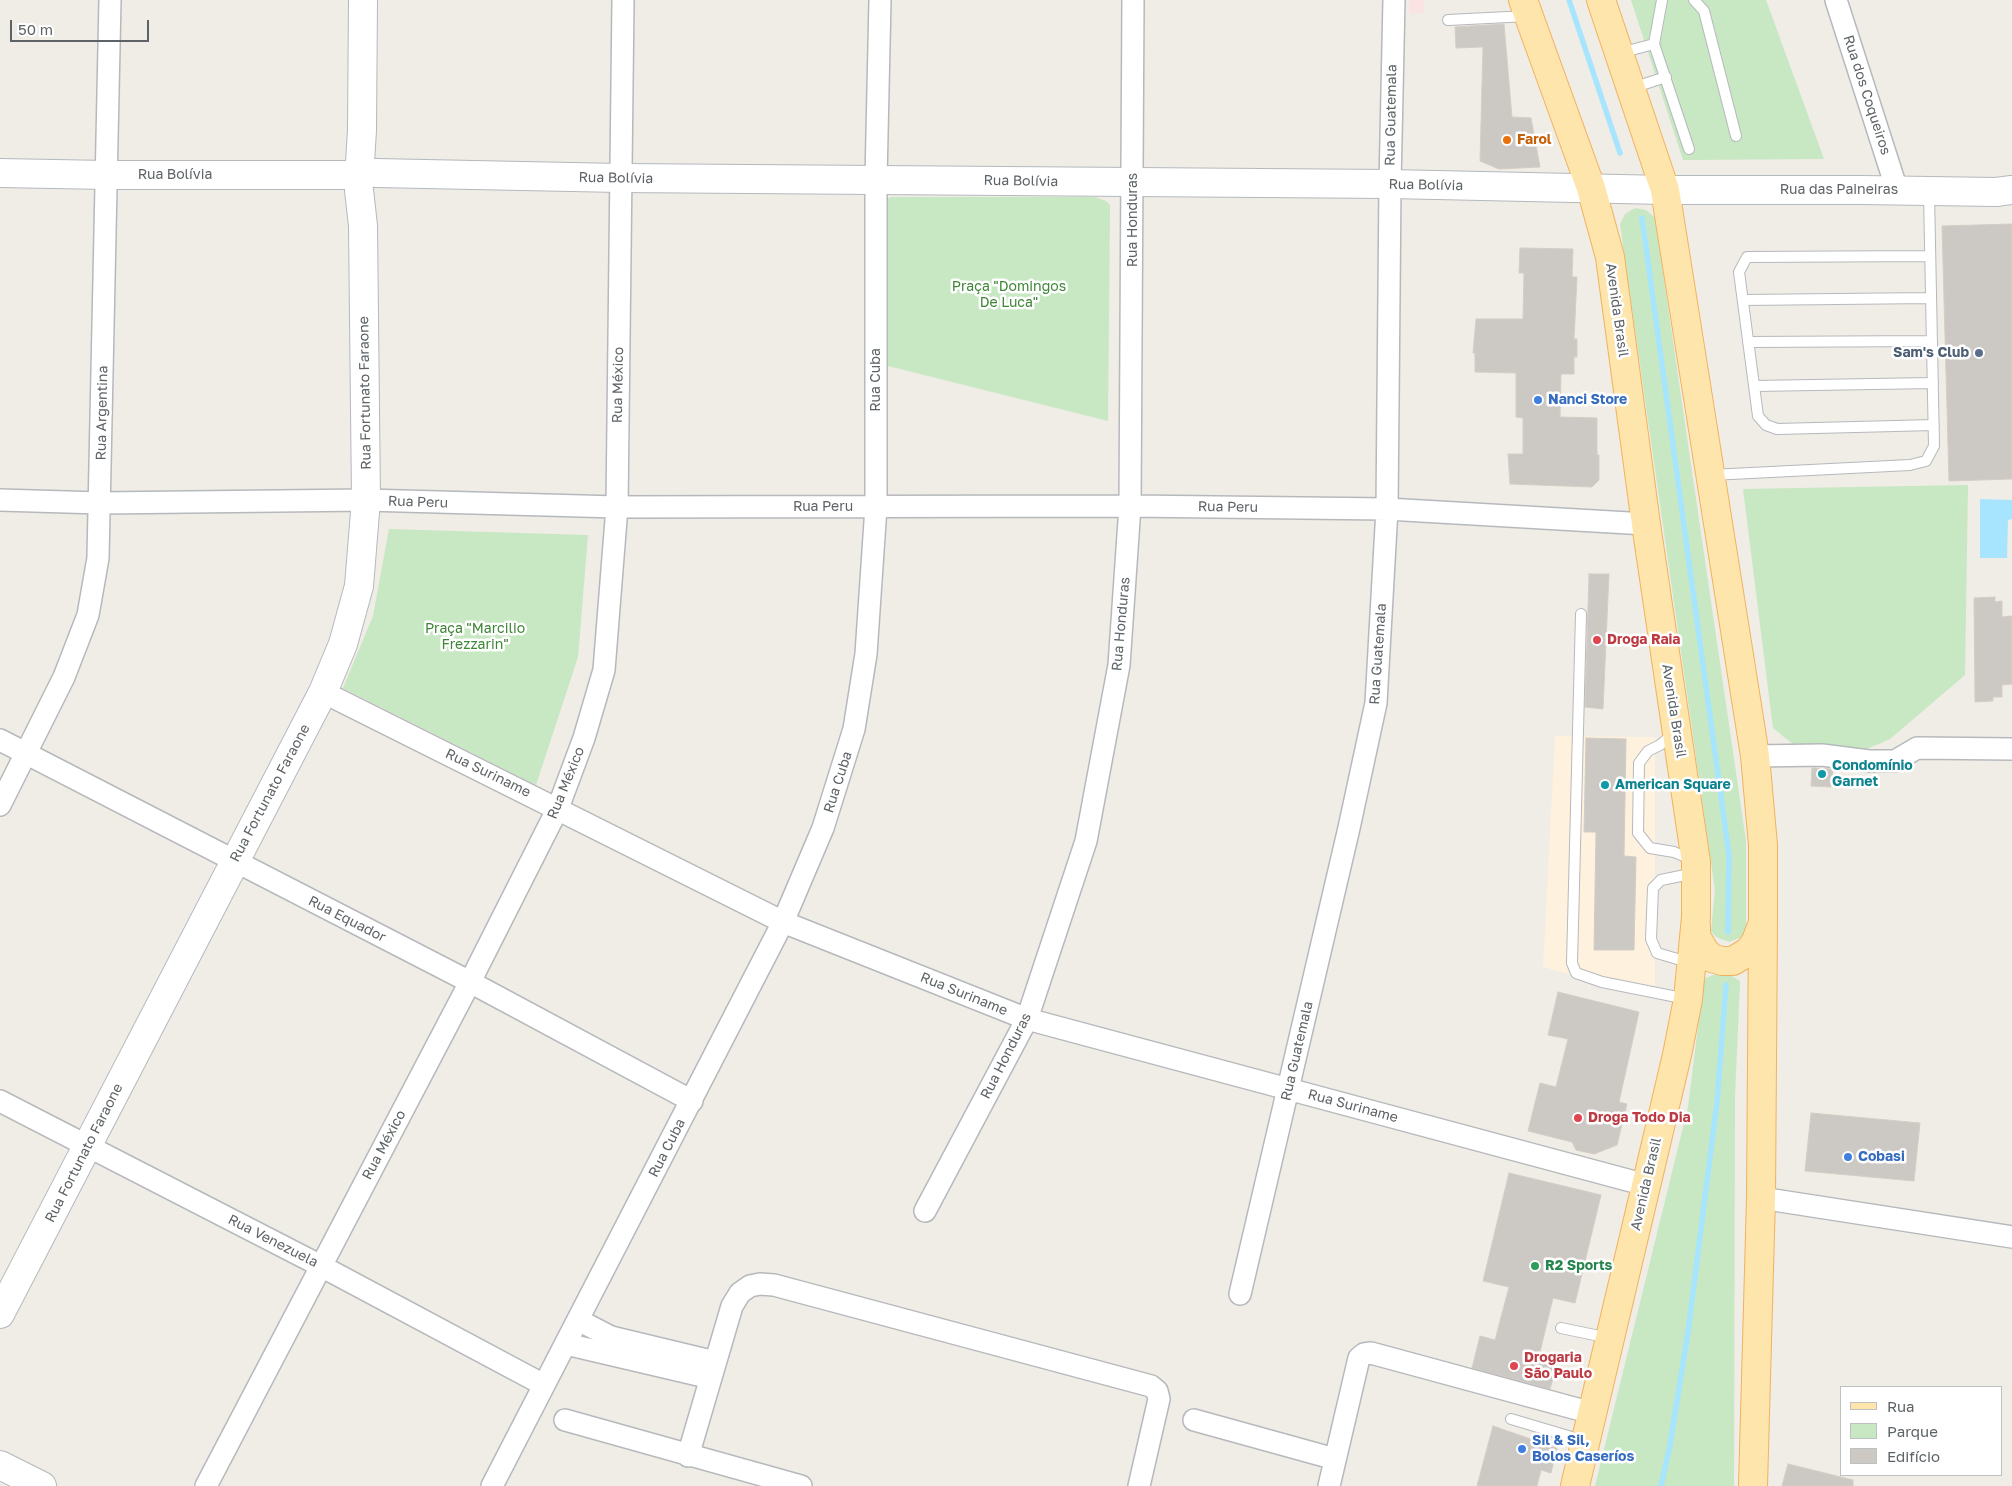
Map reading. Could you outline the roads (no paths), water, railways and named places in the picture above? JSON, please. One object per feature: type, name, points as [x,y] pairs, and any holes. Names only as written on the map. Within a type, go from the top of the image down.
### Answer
[{"type":"main road","name":"Rua Fortunato Faraone","points":[[0,1314],[323,692],[343,644],[359,586],[366,500],[362,130],[363,0]]},
{"type":"main road","points":[[1602,0],[1665,190],[1755,756],[1762,845],[1762,923],[1760,1198],[1753,1486]]},
{"type":"main road","name":"Avenida Brasil","points":[[1526,8],[1591,188],[1610,257],[1646,524],[1696,867],[1696,917],[1688,999],[1677,1055],[1575,1486]]},
{"type":"main road","name":"Rua Bolívia","points":[[0,173],[1390,184],[1665,190]]},
{"type":"main road","name":"Rua das Paineiras","points":[[1665,190],[1996,192],[2012,190]]},
{"type":"main road","points":[[1696,917],[1696,936],[1699,944],[1712,958],[1722,961],[1733,961],[1750,951],[1756,941],[1762,923]]},
{"type":"main road","points":[[0,1465],[42,1486]]},
{"type":"street","name":"Rua Argentina","points":[[0,804],[27,754],[64,677],[88,615],[98,558],[110,0]]},
{"type":"street","name":"Rua México","points":[[206,1486],[470,982],[558,808],[584,738],[604,670],[616,507],[623,0]]},
{"type":"street","name":"Rua Cuba","points":[[492,1486],[783,922],[823,828],[854,729],[866,654],[876,507],[876,179],[880,0]]},
{"type":"street","name":"Rua Honduras","points":[[926,1211],[1027,1019],[1086,841],[1119,665],[1130,506],[1133,0]]},
{"type":"street","name":"Rua Guatemala","points":[[1240,1294],[1376,703],[1387,509],[1394,0]]},
{"type":"street","name":"Rua dos Coqueiros","points":[[1836,0],[1898,190]]},
{"type":"street","name":"Rua Peru","points":[[0,500],[100,503],[366,500],[616,507],[1130,506],[1387,509],[1646,524]]},
{"type":"street","name":"Rua Suriname","points":[[323,692],[783,922],[1027,1019],[1646,1184]]},
{"type":"street","name":"Rua Equador","points":[[0,740],[470,982],[692,1101]]},
{"type":"street","points":[[1755,756],[1822,755],[1895,762],[1917,748],[2012,749]]},
{"type":"street","name":"Rua Venezuela","points":[[0,1101],[321,1266],[544,1385]]},
{"type":"street","points":[[1760,1198],[2012,1237]]},
{"type":"street","points":[[688,1456],[732,1306],[740,1293],[750,1286],[760,1284],[784,1288],[1151,1386],[1157,1392],[1160,1399],[1139,1486]]},
{"type":"street","points":[[578,1320],[611,1337],[713,1370]]},
{"type":"street","points":[[566,1344],[713,1370]]},
{"type":"street","points":[[1329,1486],[1359,1358],[1364,1354],[1371,1353],[1592,1413]]},
{"type":"street","points":[[565,1420],[688,1456],[801,1486]]},
{"type":"street","points":[[1194,1420],[1335,1459]]},
{"type":"lane","points":[[1662,0],[1654,44],[1689,148]]},
{"type":"lane","points":[[1694,0],[1704,11],[1736,136]]},
{"type":"lane","points":[[1448,20],[1526,8]]},
{"type":"lane","points":[[1619,53],[1654,44]]},
{"type":"lane","points":[[1631,88],[1666,77]]},
{"type":"lane","points":[[1710,476],[1910,466],[1926,461],[1934,446],[1928,191]]},
{"type":"lane","points":[[1930,256],[1747,257],[1739,272],[1758,416],[1766,425],[1777,430],[1934,425]]},
{"type":"lane","points":[[1743,300],[1931,298]]},
{"type":"lane","points":[[1748,342],[1932,341]]},
{"type":"lane","points":[[1754,386],[1933,383]]},
{"type":"lane","points":[[1582,614],[1572,962],[1576,973],[1602,982],[1688,999]]},
{"type":"lane","points":[[1677,731],[1648,752],[1639,763],[1638,833],[1650,848],[1674,852],[1696,867]]},
{"type":"lane","points":[[1691,963],[1657,953],[1651,939],[1652,888],[1662,880],[1696,867]]},
{"type":"lane","points":[[1561,1328],[1610,1338]]},
{"type":"lane","points":[[1511,1419],[1586,1441]]},
{"type":"water","points":[[1980,499],[2012,500],[2012,519],[2008,520],[2007,558],[1980,558]]},
{"type":"waterway","points":[[1569,0],[1620,153]]},
{"type":"waterway","points":[[1642,218],[1729,855],[1728,932]]},
{"type":"waterway","points":[[1661,1486],[1670,1445],[1688,1332],[1717,1102],[1726,985]]},
{"type":"place","name":"Farol","points":[[1507,140]]},
{"type":"place","name":"Sam's Club","points":[[1979,353]]},
{"type":"place","name":"Nanci Store","points":[[1538,400]]},
{"type":"place","name":"Droga Raia","points":[[1597,640]]},
{"type":"place","name":"Condomínio Garnet","points":[[1822,774]]},
{"type":"place","name":"American Square","points":[[1605,785]]},
{"type":"place","name":"Droga Todo Dia","points":[[1578,1118]]},
{"type":"place","name":"Cobasi","points":[[1848,1157]]},
{"type":"place","name":"R2 Sports","points":[[1535,1266]]},
{"type":"place","name":"Drogaria São Paulo","points":[[1514,1366]]},
{"type":"place","name":"Sil & Sil, Bolos Caseríos","points":[[1522,1449]]},
{"type":"park label","name":"Praça \"Domingos De Luca\"","points":[[1009,296]]},
{"type":"park label","name":"Praça \"Marcilio Frezzarin\"","points":[[475,638]]}]
